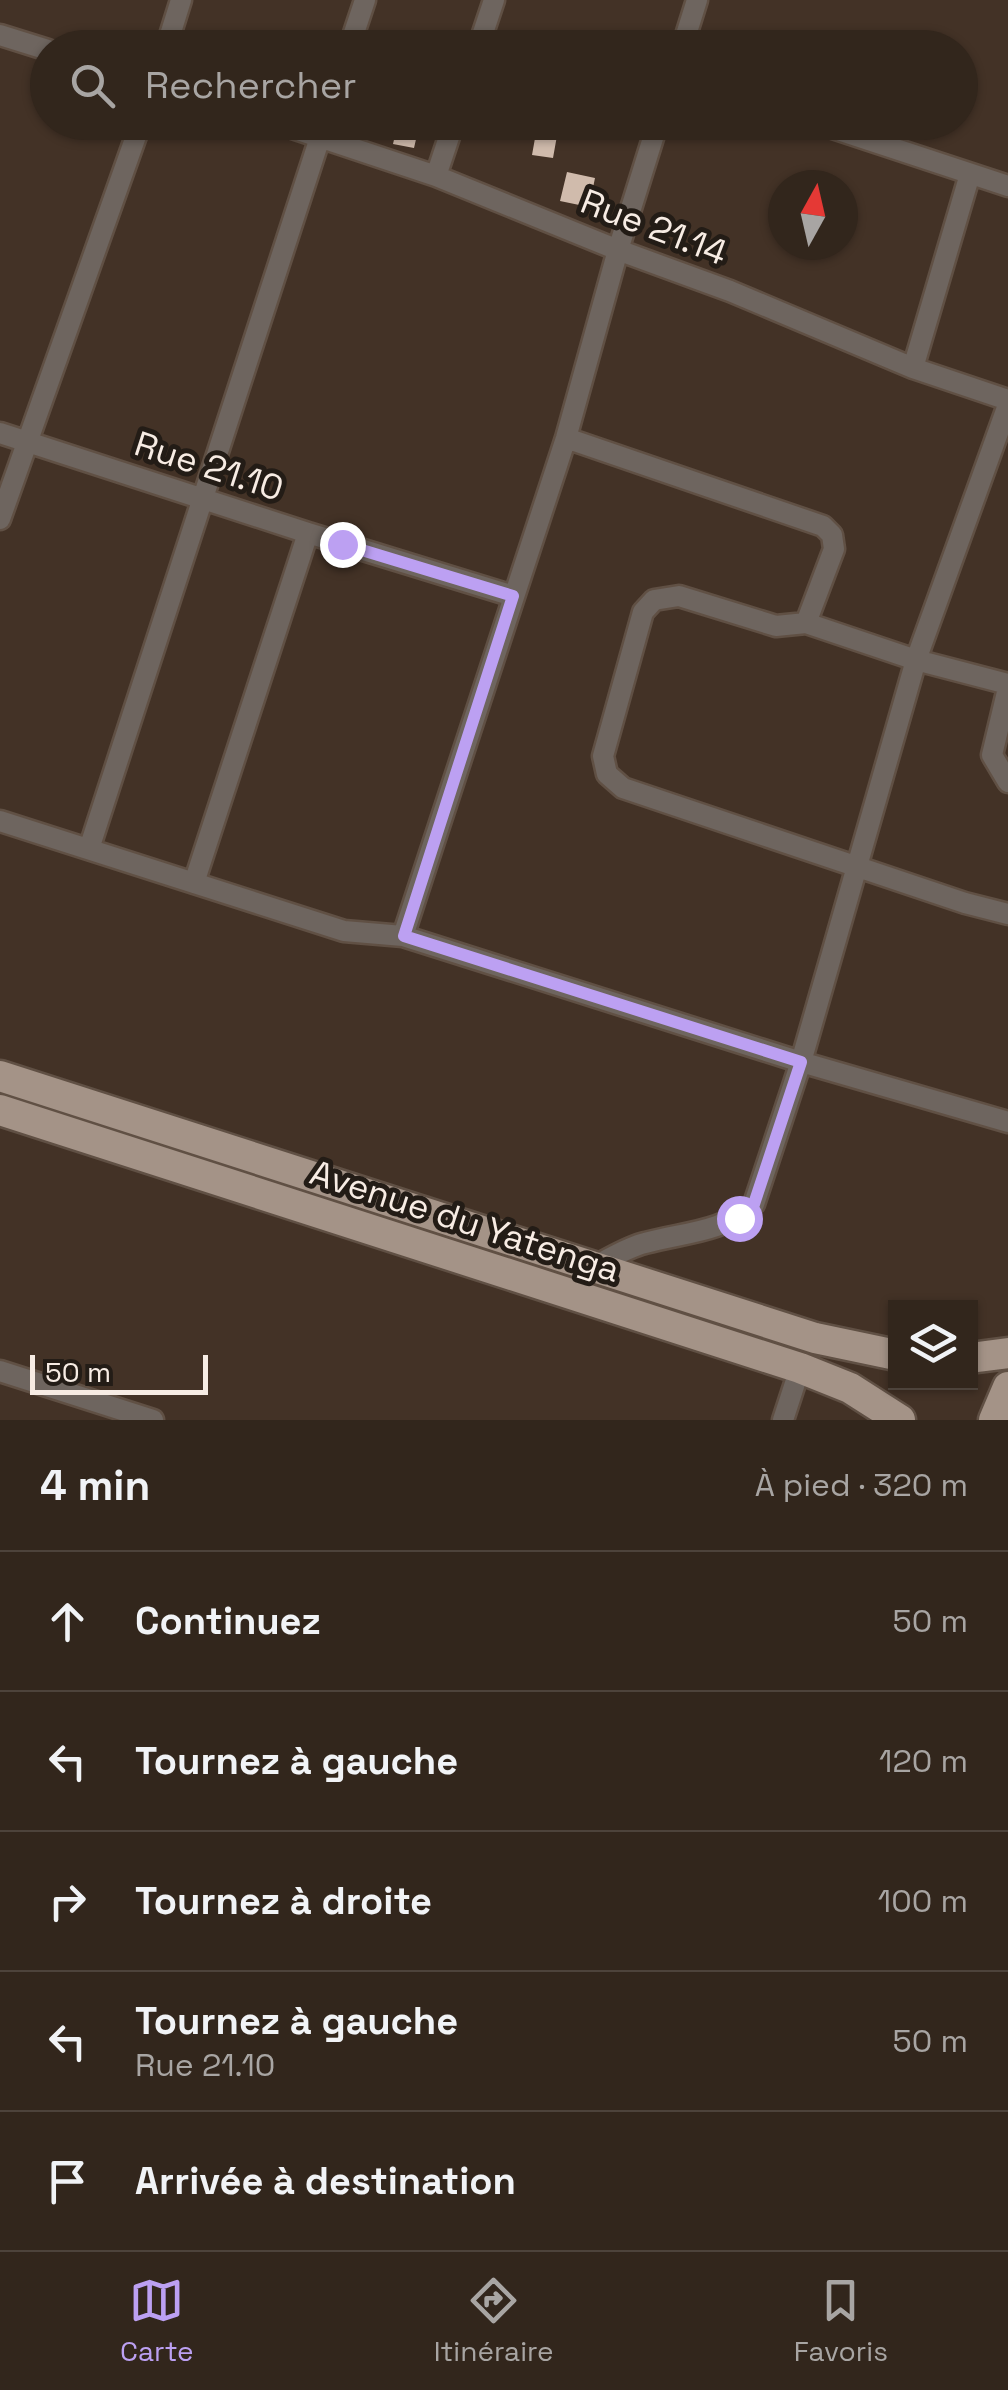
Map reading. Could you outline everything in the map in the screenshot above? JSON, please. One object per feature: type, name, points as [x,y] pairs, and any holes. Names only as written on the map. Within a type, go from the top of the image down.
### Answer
[{"type":"main road","name":"Avenue du Yatenga","points":[[0,1076],[815,1338],[888,1353]]},
{"type":"main road","name":"Avenue du Yatenga","points":[[0,1110],[800,1368],[850,1388],[900,1420]]},
{"type":"main road","points":[[461,1259],[471,1229]]},
{"type":"main road","points":[[978,1357],[1008,1352]]},
{"type":"main road","points":[[994,1420],[1008,1387]]},
{"type":"street","points":[[172,30],[182,0]]},
{"type":"street","points":[[355,30],[364,0]]},
{"type":"street","points":[[484,30],[494,0]]},
{"type":"street","points":[[688,30],[697,0]]},
{"type":"street","points":[[0,34],[30,44]]},
{"type":"street","points":[[0,519],[134,140]]},
{"type":"street","points":[[88,849],[320,140]]},
{"type":"street","name":"Rue 21.14","points":[[348,140],[1008,403]]},
{"type":"street","points":[[436,176],[448,140]]},
{"type":"street","points":[[404,936],[566,438],[652,140]]},
{"type":"street","points":[[868,140],[1008,186]]},
{"type":"street","points":[[913,368],[970,174]]},
{"type":"street","points":[[596,1266],[641,1243],[707,1231],[739,1218],[754,1204],[801,1062],[916,660],[1008,403]]},
{"type":"street","name":"Rue 21.10","points":[[0,432],[513,596]]},
{"type":"street","points":[[566,438],[823,526],[832,535],[834,549],[806,623]]},
{"type":"street","points":[[194,883],[308,533]]},
{"type":"street","points":[[1008,782],[992,755],[1008,686],[806,623],[776,626],[679,596],[654,600],[643,612],[603,756],[607,774],[623,788],[1008,914]]},
{"type":"street","points":[[0,821],[344,931],[404,936],[801,1062],[1008,1122]]},
{"type":"street","points":[[783,1420],[800,1368]]},
{"type":"street","points":[[0,1371],[153,1420]]},
{"type":"building","points":[[394,140],[416,140],[414,148],[393,144]]},
{"type":"building","points":[[535,140],[556,140],[553,158],[532,155]]},
{"type":"building","points":[[567,172],[595,178],[589,207],[560,201]]},
{"type":"route","points":[[342,544],[513,596],[404,936],[801,1062],[754,1204],[739,1218]]}]
